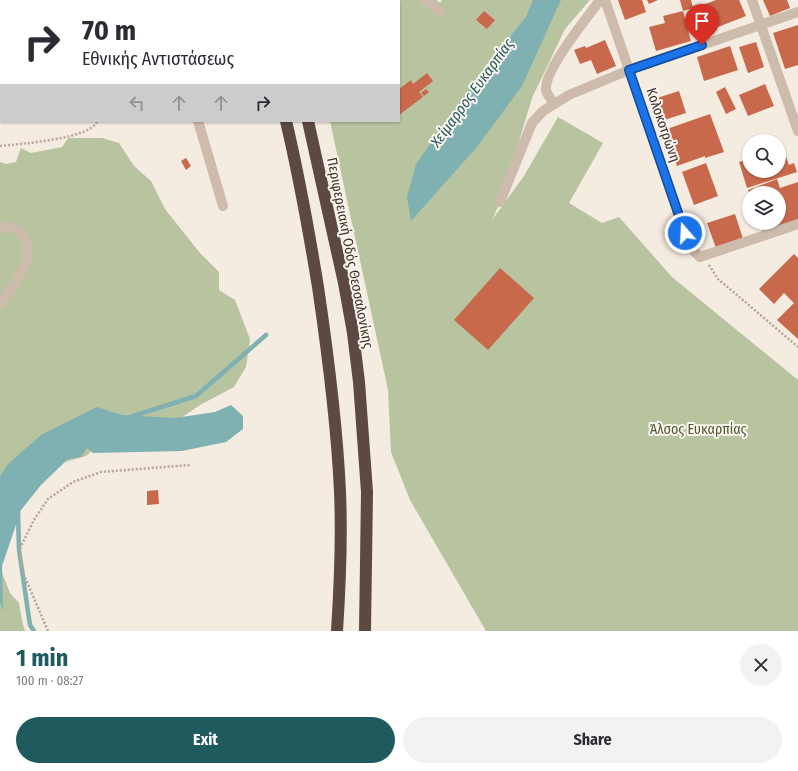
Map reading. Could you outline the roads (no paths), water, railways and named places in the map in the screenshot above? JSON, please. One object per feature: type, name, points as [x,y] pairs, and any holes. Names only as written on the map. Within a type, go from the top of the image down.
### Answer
[{"type":"highway","points":[[286,122],[314,265],[334,407],[338,454],[340,514],[340,580],[337,631]]},
{"type":"highway","name":"Περιφερειακή Οδός Θεσσαλονίκης","points":[[308,122],[344,283],[359,382],[367,492],[365,631]]},
{"type":"street","points":[[425,0],[441,12]]},
{"type":"street","points":[[554,103],[546,90],[552,69],[600,0]]},
{"type":"street","name":"Κολοκοτρώνη","points":[[605,0],[685,233],[694,251],[702,256],[798,224]]},
{"type":"street","points":[[752,0],[798,131]]},
{"type":"street","points":[[500,202],[532,122],[536,116],[554,103],[629,70],[798,12]]},
{"type":"street","points":[[198,122],[223,206]]},
{"type":"street","points":[[0,228],[15,228],[25,238],[28,245],[25,263],[21,273],[0,304]]},
{"type":"water","points":[[533,0],[561,0],[522,86],[476,148],[411,221],[407,197],[416,164],[482,71],[526,17]]},
{"type":"water","points":[[231,405],[243,416],[243,429],[226,442],[182,451],[93,453],[87,448],[81,457],[68,459],[41,485],[21,510],[2,566],[3,611],[0,602],[0,476],[8,464],[41,435],[97,407],[122,415],[175,418],[215,412]]},
{"type":"waterway","name":"Χείμαρρος Ευκαρπίας","points":[[130,417],[196,396],[266,335]]},
{"type":"waterway","name":"Χείμαρρος Ευκαρπίας","points":[[18,512],[19,550],[30,625],[34,631]]},
{"type":"park label","name":"Άλσος Ευκαρπίας","points":[[698,429]]}]
